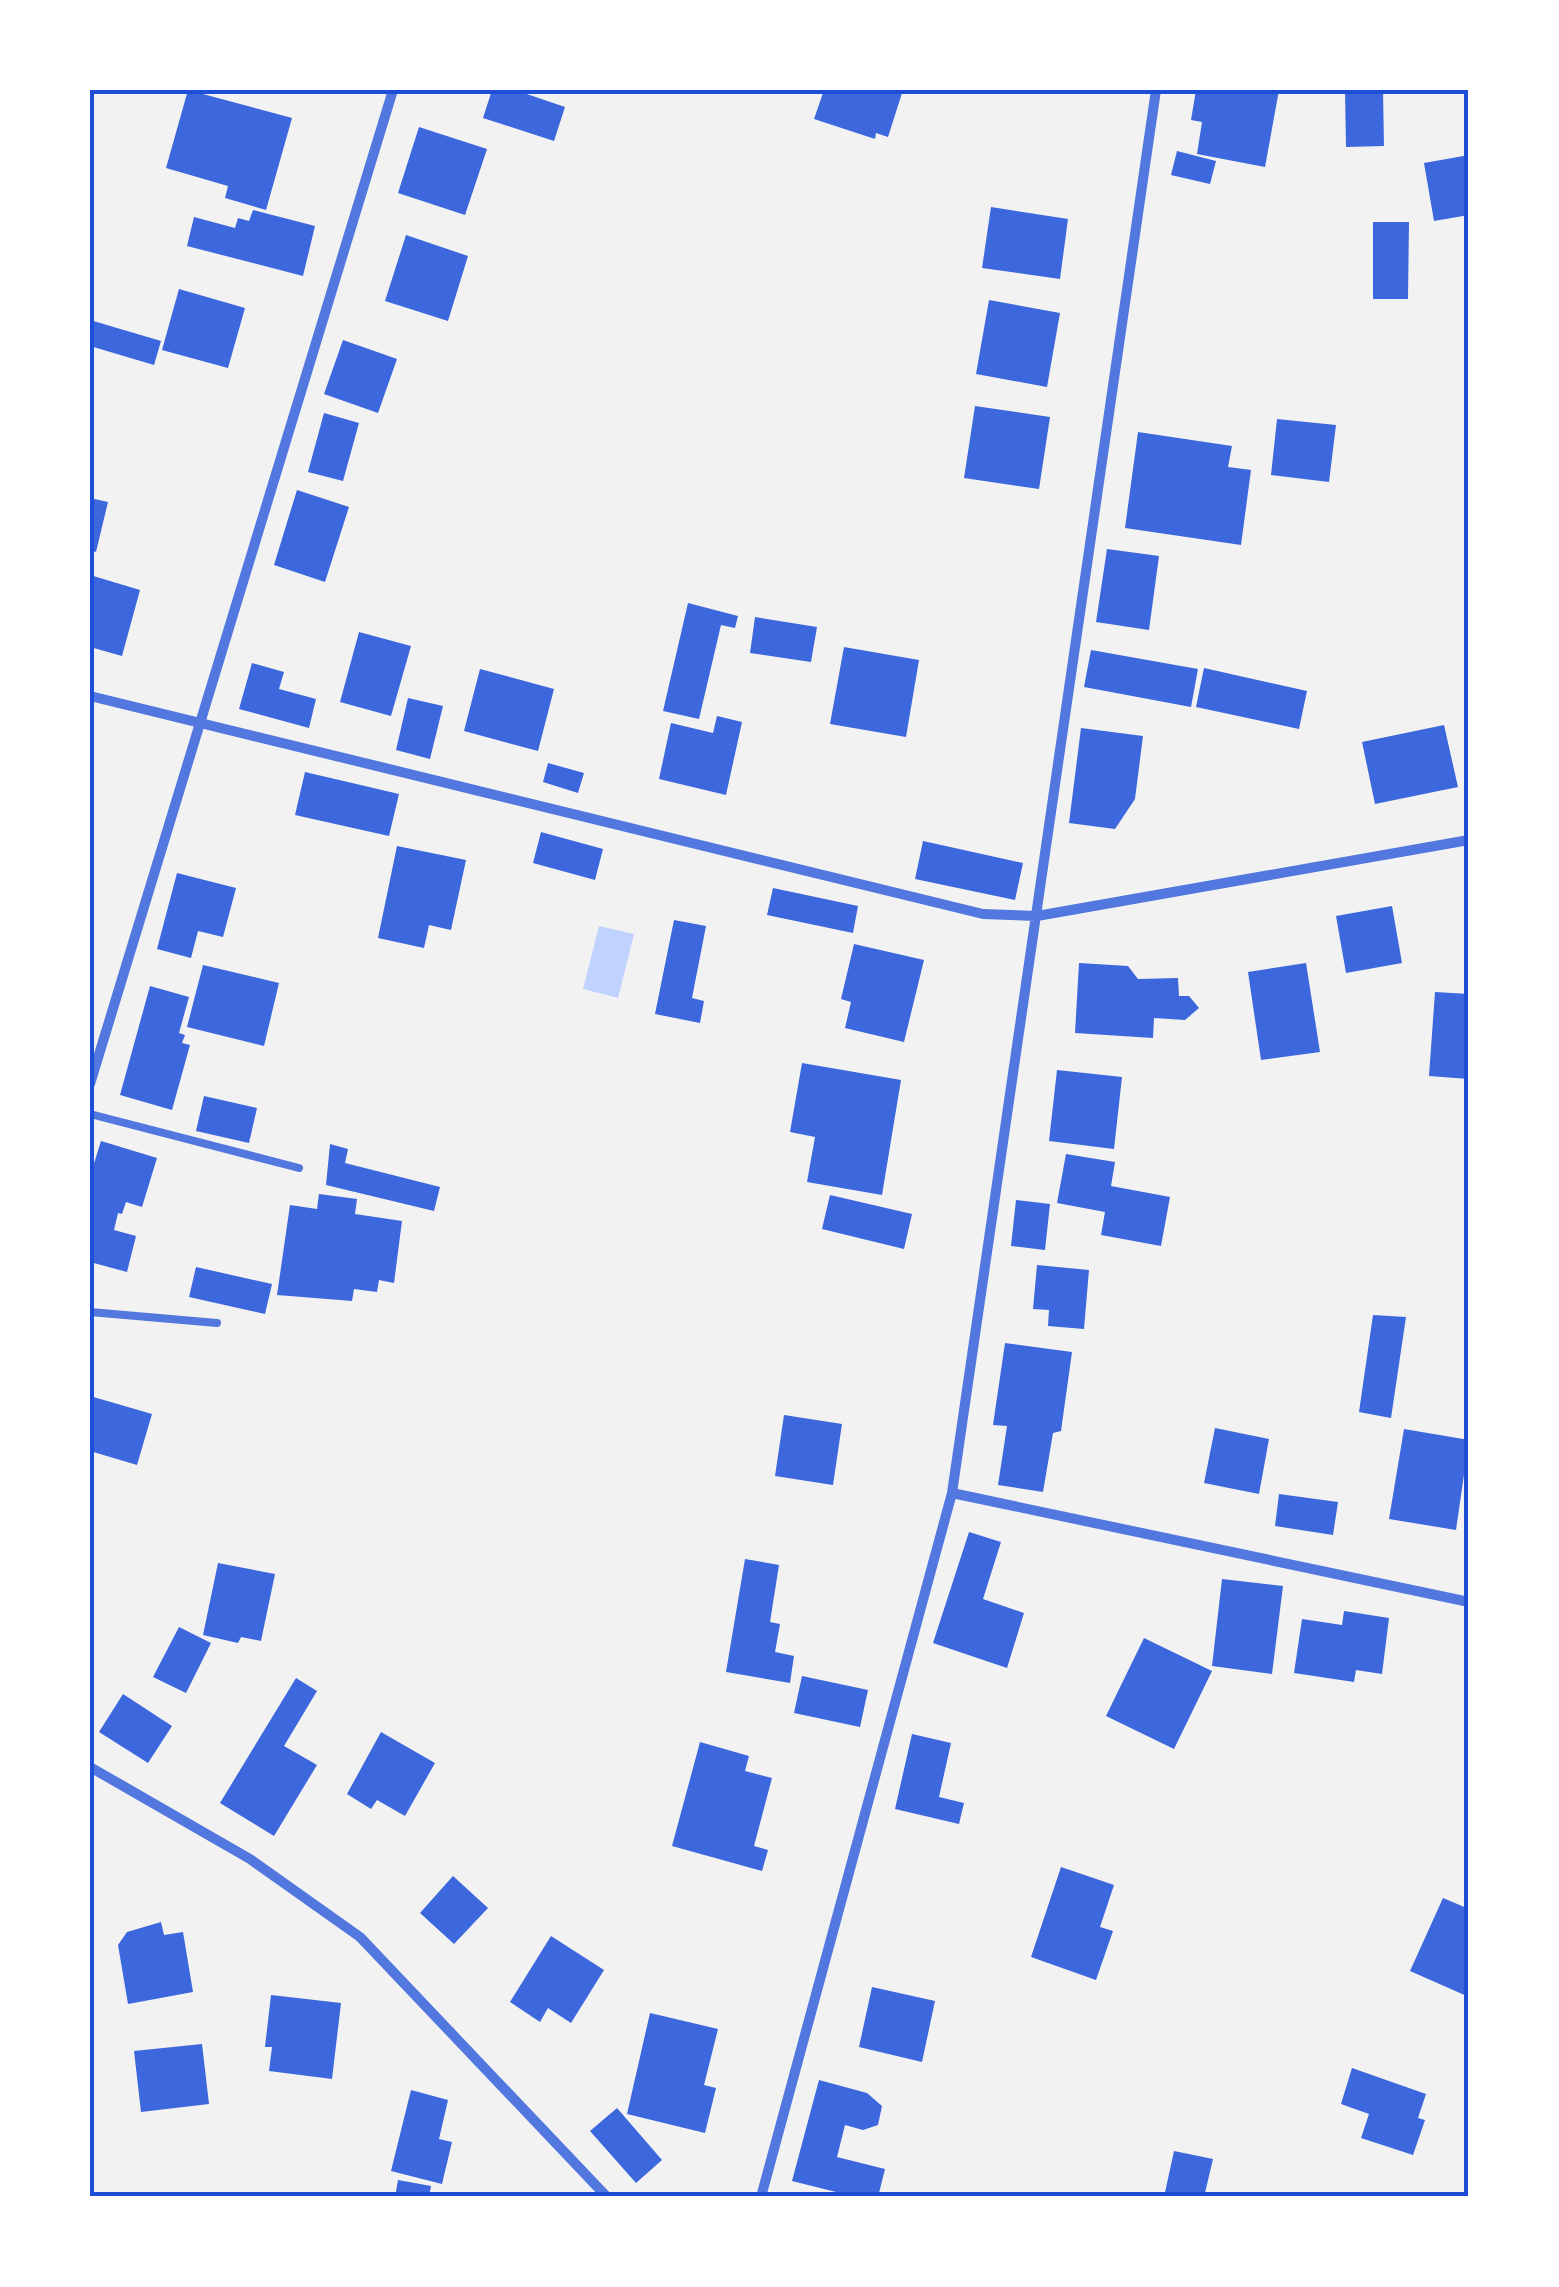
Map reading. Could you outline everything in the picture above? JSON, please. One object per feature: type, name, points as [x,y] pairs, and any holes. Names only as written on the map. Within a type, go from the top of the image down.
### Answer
[{"type":"street","points":[[90,1084],[393,90]]},
{"type":"street","points":[[761,2197],[952,1493],[1156,90]]},
{"type":"street","points":[[90,696],[983,914],[1036,916],[1469,840]]},
{"type":"street","points":[[952,1493],[1469,1602]]},
{"type":"street","points":[[90,1767],[250,1859],[360,1937],[606,2197]]},
{"type":"lane","points":[[90,1114],[299,1168]]},
{"type":"lane","points":[[90,1312],[217,1323]]},
{"type":"water","points":[[599,926],[634,934],[618,998],[583,989]]},
{"type":"building","points":[[188,90],[292,118],[266,210],[225,198],[228,186],[166,168]]},
{"type":"building","points":[[492,90],[515,90],[565,107],[554,141],[483,118]]},
{"type":"building","points":[[824,90],[903,90],[888,137],[876,133],[875,139],[814,119]]},
{"type":"building","points":[[1196,90],[1279,90],[1265,167],[1197,154],[1202,122],[1191,120]]},
{"type":"building","points":[[1345,90],[1383,90],[1384,146],[1346,147]]},
{"type":"building","points":[[419,127],[487,149],[465,215],[398,193]]},
{"type":"building","points":[[1177,151],[1216,161],[1210,184],[1171,175]]},
{"type":"building","points":[[1469,155],[1469,215],[1434,221],[1424,163]]},
{"type":"building","points":[[991,207],[1068,219],[1060,279],[982,268]]},
{"type":"building","points":[[253,210],[315,226],[303,276],[187,246],[194,217],[235,228],[238,218],[249,221]]},
{"type":"building","points":[[1373,222],[1409,222],[1408,299],[1373,299]]},
{"type":"building","points":[[406,235],[468,256],[448,321],[385,301]]},
{"type":"building","points":[[179,289],[245,308],[228,368],[162,350]]},
{"type":"building","points":[[989,300],[1060,313],[1047,387],[976,374]]},
{"type":"building","points":[[90,320],[161,341],[154,365],[90,346]]},
{"type":"building","points":[[343,340],[397,359],[378,413],[324,394]]},
{"type":"building","points":[[975,406],[1050,417],[1039,489],[964,478]]},
{"type":"building","points":[[324,413],[359,423],[343,481],[308,472]]},
{"type":"building","points":[[1277,419],[1336,425],[1329,482],[1271,475]]},
{"type":"building","points":[[1138,432],[1232,446],[1228,467],[1251,470],[1241,545],[1125,528]]},
{"type":"building","points":[[297,490],[349,507],[325,582],[274,565]]},
{"type":"building","points":[[90,498],[108,502],[96,552],[90,550]]},
{"type":"building","points":[[1107,549],[1159,556],[1149,630],[1096,622]]},
{"type":"building","points":[[90,575],[140,590],[122,656],[90,647]]},
{"type":"building","points":[[688,603],[738,616],[735,628],[721,625],[699,719],[663,711]]},
{"type":"building","points":[[755,617],[817,627],[811,662],[750,653]]},
{"type":"building","points":[[359,632],[411,646],[391,716],[340,702]]},
{"type":"building","points":[[844,647],[919,660],[906,737],[830,724]]},
{"type":"building","points":[[1091,650],[1198,669],[1191,707],[1084,687]]},
{"type":"building","points":[[252,663],[284,672],[279,689],[316,699],[309,728],[239,709]]},
{"type":"building","points":[[1204,668],[1307,691],[1299,729],[1196,707]]},
{"type":"building","points":[[480,669],[554,689],[538,751],[464,731]]},
{"type":"building","points":[[408,698],[443,706],[430,759],[396,750]]},
{"type":"building","points":[[717,716],[742,722],[726,795],[659,779],[671,723],[713,733]]},
{"type":"building","points":[[1444,725],[1458,787],[1375,804],[1362,742]]},
{"type":"building","points":[[1081,728],[1143,736],[1135,799],[1115,829],[1069,823]]},
{"type":"building","points":[[548,763],[584,773],[578,793],[543,782]]},
{"type":"building","points":[[305,772],[399,794],[389,836],[295,815]]},
{"type":"building","points":[[541,832],[603,849],[595,880],[533,863]]},
{"type":"building","points":[[923,841],[1023,863],[1015,900],[915,879]]},
{"type":"building","points":[[397,846],[466,860],[451,930],[429,925],[424,948],[378,938]]},
{"type":"building","points":[[177,873],[236,888],[223,937],[198,931],[191,958],[157,949]]},
{"type":"building","points":[[773,888],[858,906],[853,933],[767,915]]},
{"type":"building","points":[[1392,906],[1402,963],[1346,973],[1336,916]]},
{"type":"building","points":[[674,920],[706,926],[692,998],[704,1001],[700,1023],[655,1014]]},
{"type":"building","points":[[854,944],[924,960],[904,1042],[845,1028],[851,1002],[841,999]]},
{"type":"building","points":[[1079,963],[1128,966],[1138,979],[1178,978],[1179,996],[1189,996],[1199,1008],[1185,1020],[1154,1018],[1153,1038],[1075,1033]]},
{"type":"building","points":[[1306,963],[1320,1052],[1261,1060],[1248,972]]},
{"type":"building","points":[[203,965],[279,983],[264,1046],[187,1027]]},
{"type":"building","points":[[150,986],[189,997],[179,1033],[185,1035],[182,1043],[190,1045],[172,1110],[120,1095]]},
{"type":"building","points":[[1435,992],[1469,994],[1469,1079],[1429,1076]]},
{"type":"building","points":[[802,1063],[901,1080],[882,1195],[807,1182],[815,1137],[790,1132]]},
{"type":"building","points":[[1057,1070],[1122,1077],[1114,1149],[1049,1141]]},
{"type":"building","points":[[204,1096],[257,1108],[249,1143],[196,1131]]},
{"type":"building","points":[[101,1141],[157,1158],[142,1207],[126,1202],[122,1214],[118,1213],[114,1230],[136,1236],[127,1272],[90,1262],[90,1176]]},
{"type":"building","points":[[330,1144],[348,1149],[345,1163],[440,1187],[434,1211],[326,1185]]},
{"type":"building","points":[[1066,1154],[1115,1162],[1111,1186],[1170,1197],[1161,1246],[1101,1235],[1105,1212],[1057,1203]]},
{"type":"building","points":[[319,1194],[357,1199],[355,1214],[402,1221],[394,1283],[379,1280],[377,1292],[354,1289],[352,1301],[277,1295],[290,1205],[317,1209]]},
{"type":"building","points":[[830,1195],[912,1214],[904,1249],[822,1229]]},
{"type":"building","points":[[1016,1200],[1050,1204],[1045,1250],[1011,1246]]},
{"type":"building","points":[[1037,1265],[1089,1270],[1084,1329],[1048,1326],[1049,1310],[1033,1309]]},
{"type":"building","points":[[196,1267],[272,1284],[265,1314],[189,1297]]},
{"type":"building","points":[[1373,1315],[1406,1317],[1391,1418],[1359,1412]]},
{"type":"building","points":[[1005,1343],[1072,1352],[1061,1431],[1053,1433],[1043,1492],[998,1485],[1007,1426],[993,1425]]},
{"type":"building","points":[[90,1396],[152,1414],[137,1465],[90,1451]]},
{"type":"building","points":[[784,1415],[842,1424],[833,1485],[775,1476]]},
{"type":"building","points":[[1215,1428],[1269,1439],[1259,1494],[1204,1483]]},
{"type":"building","points":[[1404,1429],[1469,1440],[1456,1530],[1389,1519]]},
{"type":"building","points":[[1279,1494],[1338,1502],[1333,1535],[1275,1526]]},
{"type":"building","points":[[969,1532],[1001,1542],[983,1599],[1024,1613],[1007,1668],[933,1643]]},
{"type":"building","points":[[745,1559],[779,1565],[770,1622],[780,1624],[775,1652],[794,1656],[790,1683],[726,1672]]},
{"type":"building","points":[[218,1563],[275,1574],[261,1641],[241,1637],[238,1643],[203,1635]]},
{"type":"building","points":[[1222,1579],[1283,1586],[1272,1674],[1212,1666]]},
{"type":"building","points":[[1344,1611],[1389,1618],[1382,1674],[1356,1670],[1354,1682],[1294,1673],[1302,1619],[1342,1625]]},
{"type":"building","points":[[179,1627],[211,1643],[186,1693],[153,1677]]},
{"type":"building","points":[[1144,1638],[1212,1671],[1174,1749],[1106,1716]]},
{"type":"building","points":[[802,1676],[868,1690],[860,1727],[794,1713]]},
{"type":"building","points":[[296,1678],[317,1691],[284,1746],[317,1765],[274,1836],[220,1803]]},
{"type":"building","points":[[123,1694],[172,1726],[148,1763],[99,1732]]},
{"type":"building","points":[[381,1732],[435,1763],[405,1816],[377,1800],[371,1809],[347,1794]]},
{"type":"building","points":[[912,1734],[951,1743],[939,1797],[964,1803],[959,1824],[895,1809]]},
{"type":"building","points":[[700,1742],[749,1756],[745,1771],[772,1778],[754,1846],[768,1850],[762,1871],[672,1846]]},
{"type":"building","points":[[1061,1867],[1114,1885],[1100,1927],[1113,1931],[1096,1980],[1031,1957]]},
{"type":"building","points":[[453,1876],[488,1908],[454,1944],[420,1913]]},
{"type":"building","points":[[1443,1898],[1469,1909],[1469,1997],[1410,1971]]},
{"type":"building","points":[[161,1922],[164,1935],[183,1932],[193,1992],[128,2004],[118,1945],[127,1932]]},
{"type":"building","points":[[551,1936],[604,1970],[571,2023],[548,2008],[540,2022],[510,2002]]},
{"type":"building","points":[[872,1987],[935,2001],[922,2062],[859,2047]]},
{"type":"building","points":[[271,1995],[341,2003],[332,2079],[269,2071],[272,2047],[265,2047]]},
{"type":"building","points":[[650,2013],[718,2029],[704,2085],[716,2088],[705,2133],[627,2114]]},
{"type":"building","points":[[202,2044],[209,2104],[141,2112],[134,2051]]},
{"type":"building","points":[[1352,2068],[1426,2094],[1418,2118],[1425,2120],[1413,2155],[1361,2138],[1369,2114],[1341,2104]]},
{"type":"building","points":[[819,2080],[867,2093],[882,2106],[878,2125],[863,2130],[845,2125],[837,2157],[885,2169],[878,2197],[856,2197],[792,2181]]},
{"type":"building","points":[[411,2090],[448,2100],[439,2139],[452,2142],[442,2184],[391,2171]]},
{"type":"building","points":[[617,2108],[662,2160],[636,2183],[590,2131]]},
{"type":"building","points":[[1174,2151],[1213,2159],[1204,2197],[1164,2197]]},
{"type":"building","points":[[398,2180],[431,2186],[429,2197],[395,2197]]}]
